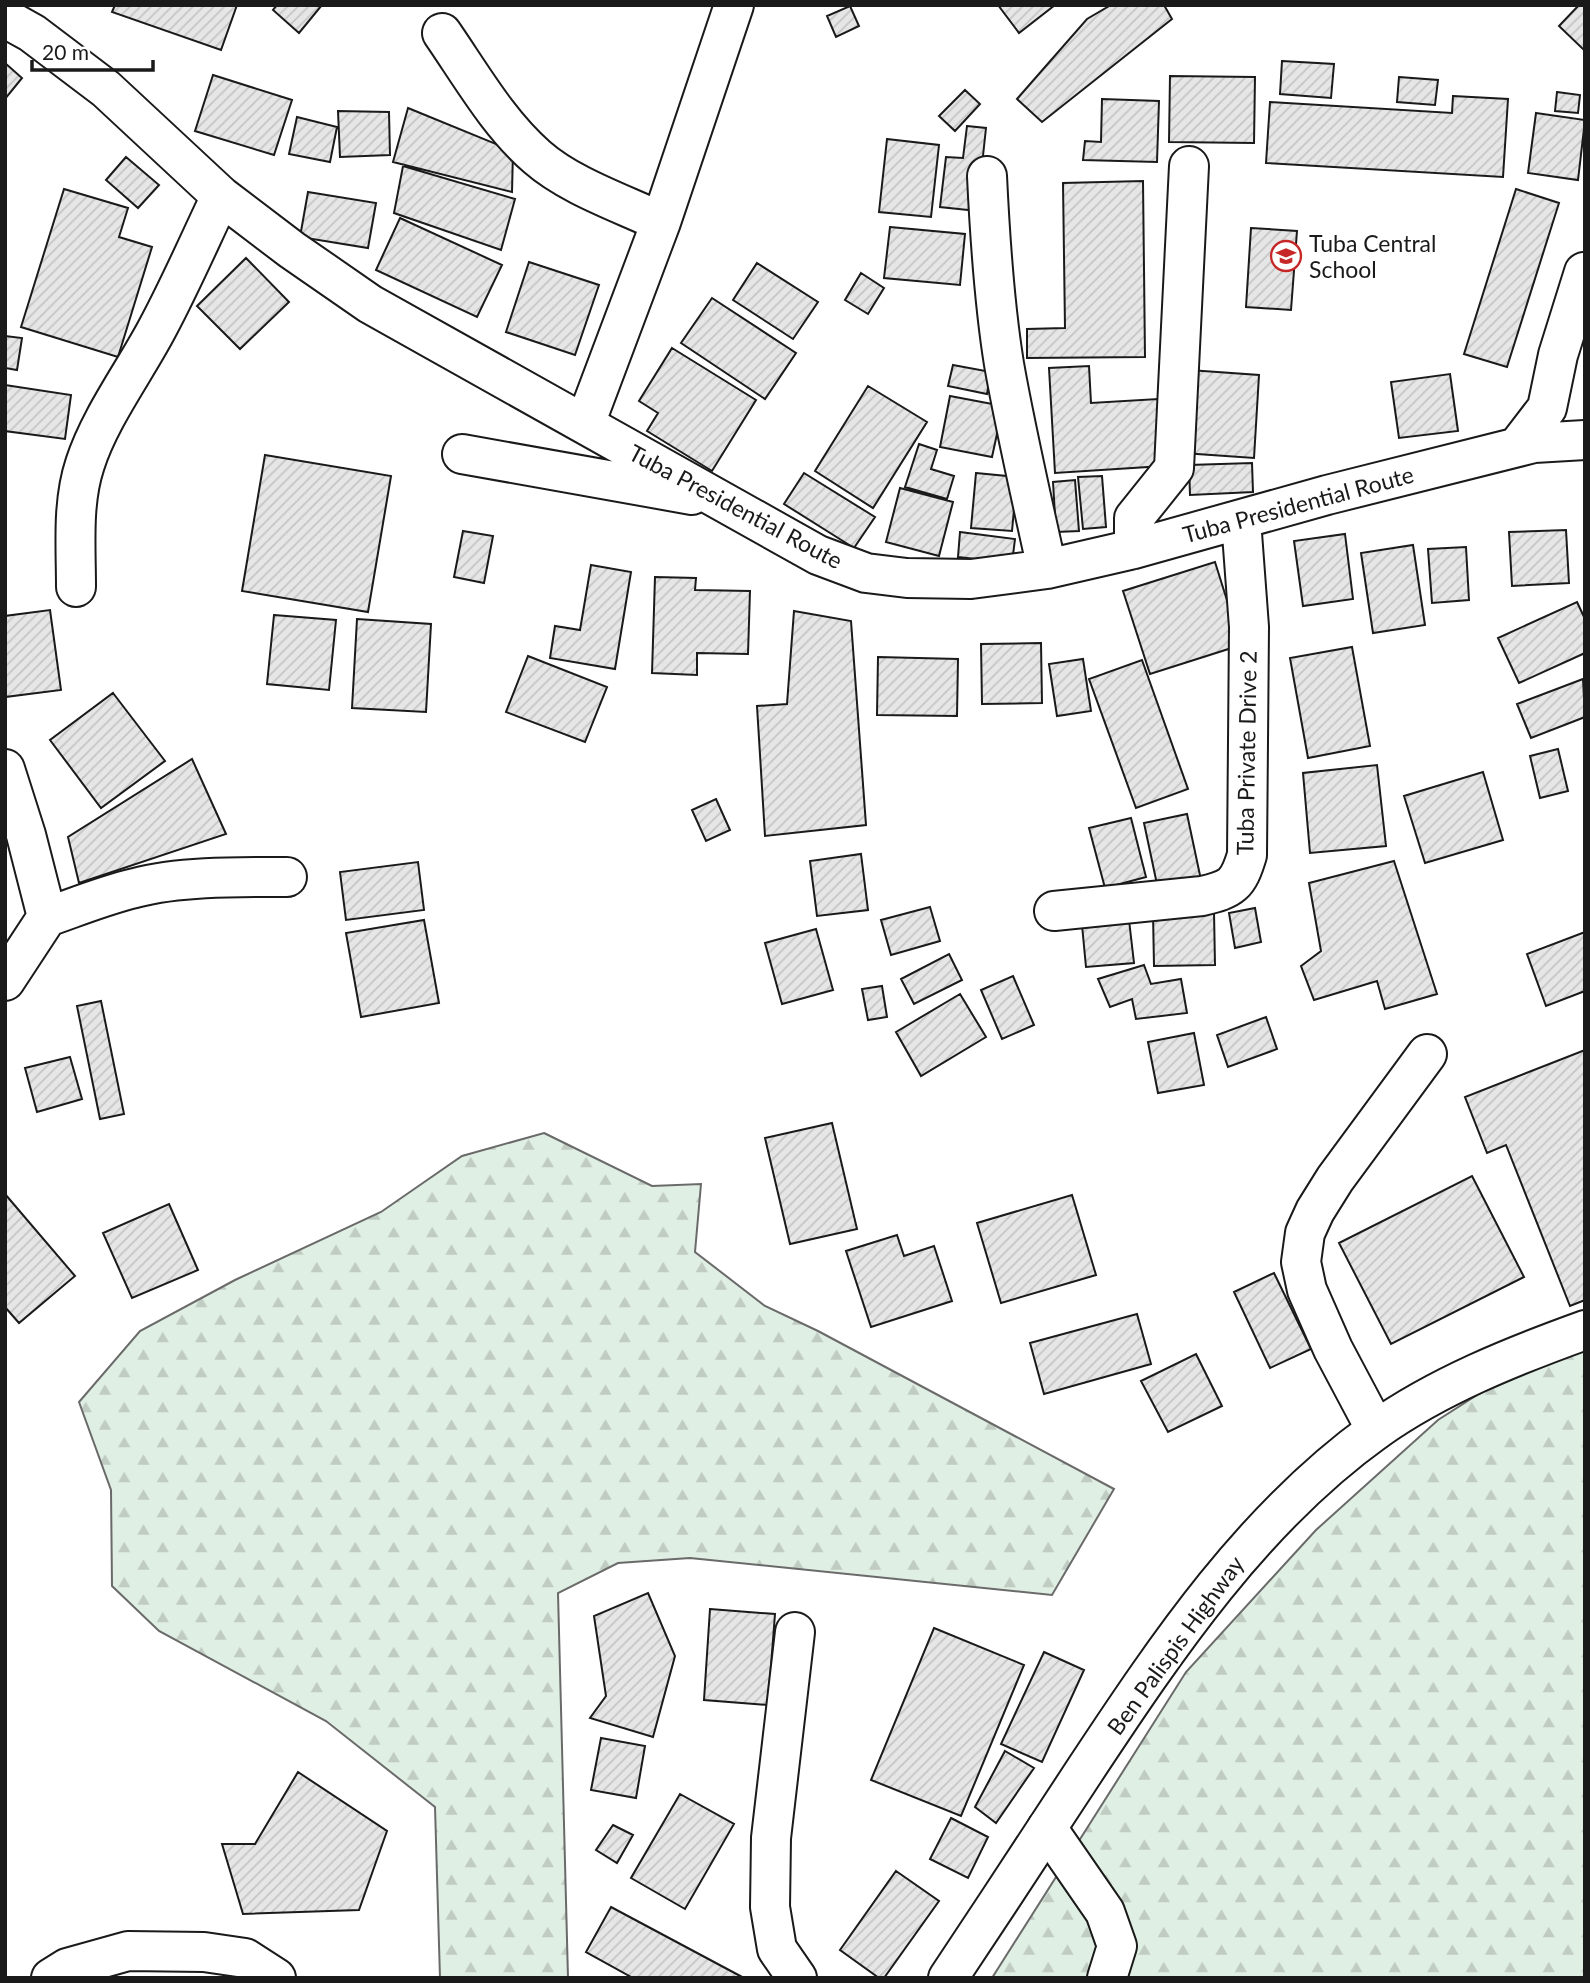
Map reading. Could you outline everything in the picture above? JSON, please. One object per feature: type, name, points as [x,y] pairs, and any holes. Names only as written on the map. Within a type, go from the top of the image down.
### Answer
[{"type":"street","points":[[585,425],[661,222],[734,5]]},
{"type":"street","name":"Tuba Presidential Route","points":[[5,18],[32,33],[106,89],[221,197],[370,304],[818,555],[866,572],[907,578],[971,579],[1047,569],[1134,549],[1327,495],[1517,447],[1534,443],[1585,440]]},
{"type":"street","points":[[442,33],[489,103],[518,139],[538,158],[564,176],[661,222]]},
{"type":"street","points":[[1134,549],[1134,518],[1174,468],[1189,166]]},
{"type":"street","points":[[987,176],[994,284],[1003,361],[1047,569]]},
{"type":"street","points":[[76,587],[75,527],[78,493],[93,443],[159,326],[221,197]]},
{"type":"street","points":[[1517,447],[1547,408],[1558,355],[1584,271]]},
{"type":"street","points":[[462,454],[725,501]]},
{"type":"street","name":"Tuba Private Drive 2","points":[[1054,911],[1202,896],[1233,886],[1241,876],[1247,855],[1249,627],[1241,520]]},
{"type":"street","points":[[5,769],[26,835],[47,917]]},
{"type":"street","points":[[5,981],[47,917],[137,887],[247,877],[288,877]]},
{"type":"street","points":[[1376,1430],[1333,1349],[1307,1290],[1301,1262],[1302,1252],[1305,1233],[1335,1179],[1427,1054]]},
{"type":"street","name":"Ben Palispis Highway","points":[[948,1978],[1190,1617],[1281,1511],[1376,1430],[1447,1388],[1522,1353],[1585,1330]]},
{"type":"street","points":[[795,1632],[771,1838],[771,1907],[777,1949],[797,1978]]},
{"type":"street","points":[[1047,1828],[1105,1912],[1117,1946],[1107,1978]]},
{"type":"street","points":[[51,1978],[67,1968],[128,1951],[204,1952],[245,1958],[276,1978]]},
{"type":"green space","points":[[544,1133],[652,1186],[701,1184],[695,1252],[765,1306],[818,1331],[1114,1489],[1052,1595],[690,1558],[618,1563],[558,1593],[568,1978],[440,1978],[435,1807],[326,1721],[159,1631],[112,1586],[111,1490],[79,1402],[140,1331],[235,1280],[381,1212],[462,1156]]},
{"type":"green space","points":[[1585,1350],[1585,1978],[992,1978],[1186,1672],[1316,1530],[1438,1420],[1499,1381]]},
{"type":"building","points":[[115,5],[237,5],[221,50],[112,12]]},
{"type":"building","points":[[277,5],[322,5],[299,33],[273,10]]},
{"type":"building","points":[[998,5],[1055,5],[1019,33]]},
{"type":"building","points":[[1111,5],[1164,5],[1172,19],[1042,122],[1017,99],[1087,19]]},
{"type":"building","points":[[1579,5],[1585,5],[1585,51],[1559,26]]},
{"type":"building","points":[[850,6],[859,26],[836,37],[827,16]]},
{"type":"building","points":[[1282,61],[1334,64],[1331,98],[1280,94]]},
{"type":"building","points":[[5,63],[22,78],[5,99]]},
{"type":"building","points":[[213,75],[292,100],[274,155],[195,131]]},
{"type":"building","points":[[1170,76],[1255,77],[1254,143],[1169,142]]},
{"type":"building","points":[[1399,77],[1438,80],[1435,105],[1397,102]]},
{"type":"building","points":[[965,90],[980,104],[955,131],[939,116]]},
{"type":"building","points":[[1557,92],[1580,95],[1578,113],[1555,111]]},
{"type":"building","points":[[1453,96],[1508,99],[1503,177],[1266,163],[1270,102],[1452,113]]},
{"type":"building","points":[[1102,99],[1159,101],[1157,162],[1083,160],[1085,141],[1101,142]]},
{"type":"building","points":[[408,108],[513,151],[512,192],[393,162]]},
{"type":"building","points":[[338,111],[389,112],[390,155],[340,157]]},
{"type":"building","points":[[1536,113],[1585,120],[1578,180],[1528,173]]},
{"type":"building","points":[[297,117],[337,127],[330,162],[289,154]]},
{"type":"building","points":[[967,126],[986,128],[977,211],[940,207],[946,157],[963,158]]},
{"type":"building","points":[[887,139],[939,145],[931,217],[879,212]]},
{"type":"building","points":[[126,157],[159,185],[138,208],[106,180]]},
{"type":"building","points":[[403,166],[515,199],[501,250],[394,213]]},
{"type":"building","points":[[1143,181],[1145,357],[1027,358],[1027,329],[1065,328],[1063,183]]},
{"type":"building","points":[[64,189],[128,208],[119,237],[152,247],[118,357],[21,327]]},
{"type":"building","points":[[1516,189],[1559,203],[1507,367],[1464,354]]},
{"type":"building","points":[[308,192],[376,203],[368,248],[300,237]]},
{"type":"building","points":[[400,218],[502,265],[477,317],[376,270]]},
{"type":"building","points":[[890,227],[965,234],[960,285],[884,278]]},
{"type":"building","points":[[1251,228],[1297,231],[1291,310],[1246,307]]},
{"type":"building","points":[[246,258],[289,302],[240,349],[197,306]]},
{"type":"building","points":[[529,262],[599,285],[575,355],[506,332]]},
{"type":"building","points":[[757,263],[818,302],[793,339],[733,300]]},
{"type":"building","points":[[861,273],[884,288],[868,314],[845,300]]},
{"type":"building","points":[[712,298],[796,353],[765,399],[681,343]]},
{"type":"building","points":[[5,336],[22,338],[17,370],[5,368]]},
{"type":"building","points":[[672,348],[756,400],[712,471],[647,431],[658,413],[639,401]]},
{"type":"building","points":[[953,365],[991,372],[987,394],[948,386]]},
{"type":"building","points":[[1089,366],[1091,403],[1158,399],[1163,466],[1055,473],[1049,368]]},
{"type":"building","points":[[1189,370],[1259,375],[1254,458],[1183,453]]},
{"type":"building","points":[[1450,374],[1458,431],[1399,438],[1391,382]]},
{"type":"building","points":[[5,385],[71,395],[65,439],[5,431]]},
{"type":"building","points":[[868,386],[927,422],[873,508],[815,471]]},
{"type":"building","points":[[950,396],[1003,406],[992,457],[940,447]]},
{"type":"building","points":[[919,444],[937,450],[931,469],[954,476],[947,499],[905,487]]},
{"type":"building","points":[[265,455],[391,476],[368,612],[242,591]]},
{"type":"building","points":[[1252,463],[1253,492],[1190,495],[1189,465]]},
{"type":"building","points":[[804,473],[875,517],[854,548],[784,504]]},
{"type":"building","points":[[976,473],[1017,477],[1012,531],[971,528]]},
{"type":"building","points":[[1102,476],[1106,527],[1083,529],[1078,477]]},
{"type":"building","points":[[1075,480],[1079,531],[1056,532],[1053,482]]},
{"type":"building","points":[[900,488],[953,502],[939,556],[886,542]]},
{"type":"building","points":[[1566,530],[1569,583],[1512,586],[1509,532]]},
{"type":"building","points":[[463,531],[493,536],[484,583],[454,577]]},
{"type":"building","points":[[960,532],[1015,539],[1012,563],[958,557]]},
{"type":"building","points":[[1345,534],[1353,599],[1303,606],[1294,541]]},
{"type":"building","points":[[1413,545],[1425,625],[1373,633],[1361,553]]},
{"type":"building","points":[[1466,547],[1469,600],[1432,603],[1428,549]]},
{"type":"building","points":[[1215,562],[1241,645],[1150,674],[1123,591]]},
{"type":"building","points":[[591,565],[631,572],[615,669],[550,658],[555,626],[580,630]]},
{"type":"building","points":[[655,577],[696,578],[695,590],[750,591],[748,654],[697,653],[697,675],[652,673]]},
{"type":"building","points":[[1577,602],[1585,619],[1585,653],[1519,683],[1498,638]]},
{"type":"building","points":[[50,610],[61,690],[5,697],[5,616]]},
{"type":"building","points":[[794,611],[851,621],[866,825],[765,836],[757,706],[787,704]]},
{"type":"building","points":[[274,615],[336,620],[329,690],[267,684]]},
{"type":"building","points":[[357,619],[431,624],[426,712],[352,708]]},
{"type":"building","points":[[1041,643],[1042,703],[982,704],[981,644]]},
{"type":"building","points":[[1352,647],[1370,746],[1308,758],[1290,658]]},
{"type":"building","points":[[528,656],[607,687],[585,742],[506,712]]},
{"type":"building","points":[[878,657],[958,659],[957,716],[877,715]]},
{"type":"building","points":[[1083,659],[1091,711],[1057,716],[1049,664]]},
{"type":"building","points":[[1142,660],[1188,789],[1136,808],[1089,679]]},
{"type":"building","points":[[1583,679],[1585,717],[1531,738],[1517,704]]},
{"type":"building","points":[[113,693],[165,761],[101,808],[50,740]]},
{"type":"building","points":[[1558,749],[1568,791],[1540,798],[1530,756]]},
{"type":"building","points":[[192,759],[226,834],[79,883],[68,837]]},
{"type":"building","points":[[1377,765],[1386,846],[1310,853],[1303,773]]},
{"type":"building","points":[[1483,772],[1503,840],[1425,863],[1404,796]]},
{"type":"building","points":[[716,799],[730,830],[706,841],[692,810]]},
{"type":"building","points":[[1187,814],[1201,880],[1158,889],[1144,823]]},
{"type":"building","points":[[1131,818],[1146,877],[1105,888],[1089,828]]},
{"type":"building","points":[[861,854],[868,910],[817,916],[810,861]]},
{"type":"building","points":[[1394,861],[1437,994],[1385,1009],[1377,981],[1314,1000],[1301,966],[1321,951],[1309,883]]},
{"type":"building","points":[[418,862],[424,910],[346,920],[340,872]]},
{"type":"building","points":[[930,907],[940,941],[891,955],[881,920]]},
{"type":"building","points":[[1255,908],[1261,942],[1235,948],[1229,913]]},
{"type":"building","points":[[1214,912],[1215,965],[1154,966],[1153,913]]},
{"type":"building","points":[[424,920],[439,1003],[361,1017],[346,933]]},
{"type":"building","points":[[1129,920],[1134,963],[1086,967],[1082,925]]},
{"type":"building","points":[[816,929],[833,990],[782,1004],[765,943]]},
{"type":"building","points":[[1585,932],[1585,991],[1546,1006],[1527,954]]},
{"type":"building","points":[[949,954],[962,980],[914,1004],[901,979]]},
{"type":"building","points":[[1144,965],[1151,984],[1181,979],[1187,1013],[1136,1019],[1132,999],[1110,1007],[1098,979]]},
{"type":"building","points":[[1013,976],[1034,1025],[1002,1039],[981,990]]},
{"type":"building","points":[[882,986],[887,1017],[868,1020],[862,989]]},
{"type":"building","points":[[960,994],[986,1037],[921,1076],[896,1032]]},
{"type":"building","points":[[101,1001],[124,1114],[100,1119],[77,1006]]},
{"type":"building","points":[[1266,1017],[1277,1049],[1228,1067],[1217,1035]]},
{"type":"building","points":[[1194,1033],[1204,1085],[1158,1093],[1148,1042]]},
{"type":"building","points":[[1585,1050],[1585,1300],[1570,1306],[1506,1145],[1487,1153],[1465,1097]]},
{"type":"building","points":[[70,1057],[82,1099],[37,1112],[25,1068]]},
{"type":"building","points":[[832,1123],[857,1229],[790,1244],[765,1138]]},
{"type":"building","points":[[1472,1176],[1524,1277],[1391,1344],[1339,1243]]},
{"type":"building","points":[[5,1194],[75,1276],[19,1323],[5,1307]]},
{"type":"building","points":[[1072,1195],[1096,1275],[1001,1303],[977,1223]]},
{"type":"building","points":[[169,1204],[198,1270],[132,1298],[103,1233]]},
{"type":"building","points":[[897,1235],[904,1256],[934,1246],[952,1301],[871,1327],[846,1251]]},
{"type":"building","points":[[1274,1273],[1311,1349],[1270,1368],[1234,1292]]},
{"type":"building","points":[[1137,1314],[1151,1364],[1044,1394],[1030,1343]]},
{"type":"building","points":[[1196,1354],[1222,1406],[1168,1432],[1141,1381]]},
{"type":"building","points":[[648,1593],[675,1656],[653,1737],[590,1718],[606,1696],[594,1616]]},
{"type":"building","points":[[710,1609],[775,1614],[768,1705],[704,1700]]},
{"type":"building","points":[[934,1628],[1024,1665],[961,1816],[871,1780]]},
{"type":"building","points":[[1044,1652],[1084,1670],[1042,1762],[1001,1744]]},
{"type":"building","points":[[601,1738],[645,1746],[636,1798],[591,1790]]},
{"type":"building","points":[[1005,1751],[1034,1768],[996,1823],[975,1807]]},
{"type":"building","points":[[298,1772],[387,1831],[359,1910],[243,1914],[222,1844],[255,1844]]},
{"type":"building","points":[[680,1794],[734,1824],[685,1909],[631,1878]]},
{"type":"building","points":[[951,1818],[988,1837],[968,1878],[930,1859]]},
{"type":"building","points":[[613,1825],[633,1835],[617,1863],[596,1850]]},
{"type":"building","points":[[896,1871],[939,1901],[884,1978],[879,1978],[840,1950]]},
{"type":"building","points":[[611,1907],[744,1978],[633,1978],[586,1952]]},
{"type":"place","name":"Tuba Central School","points":[[1286,256]]}]
